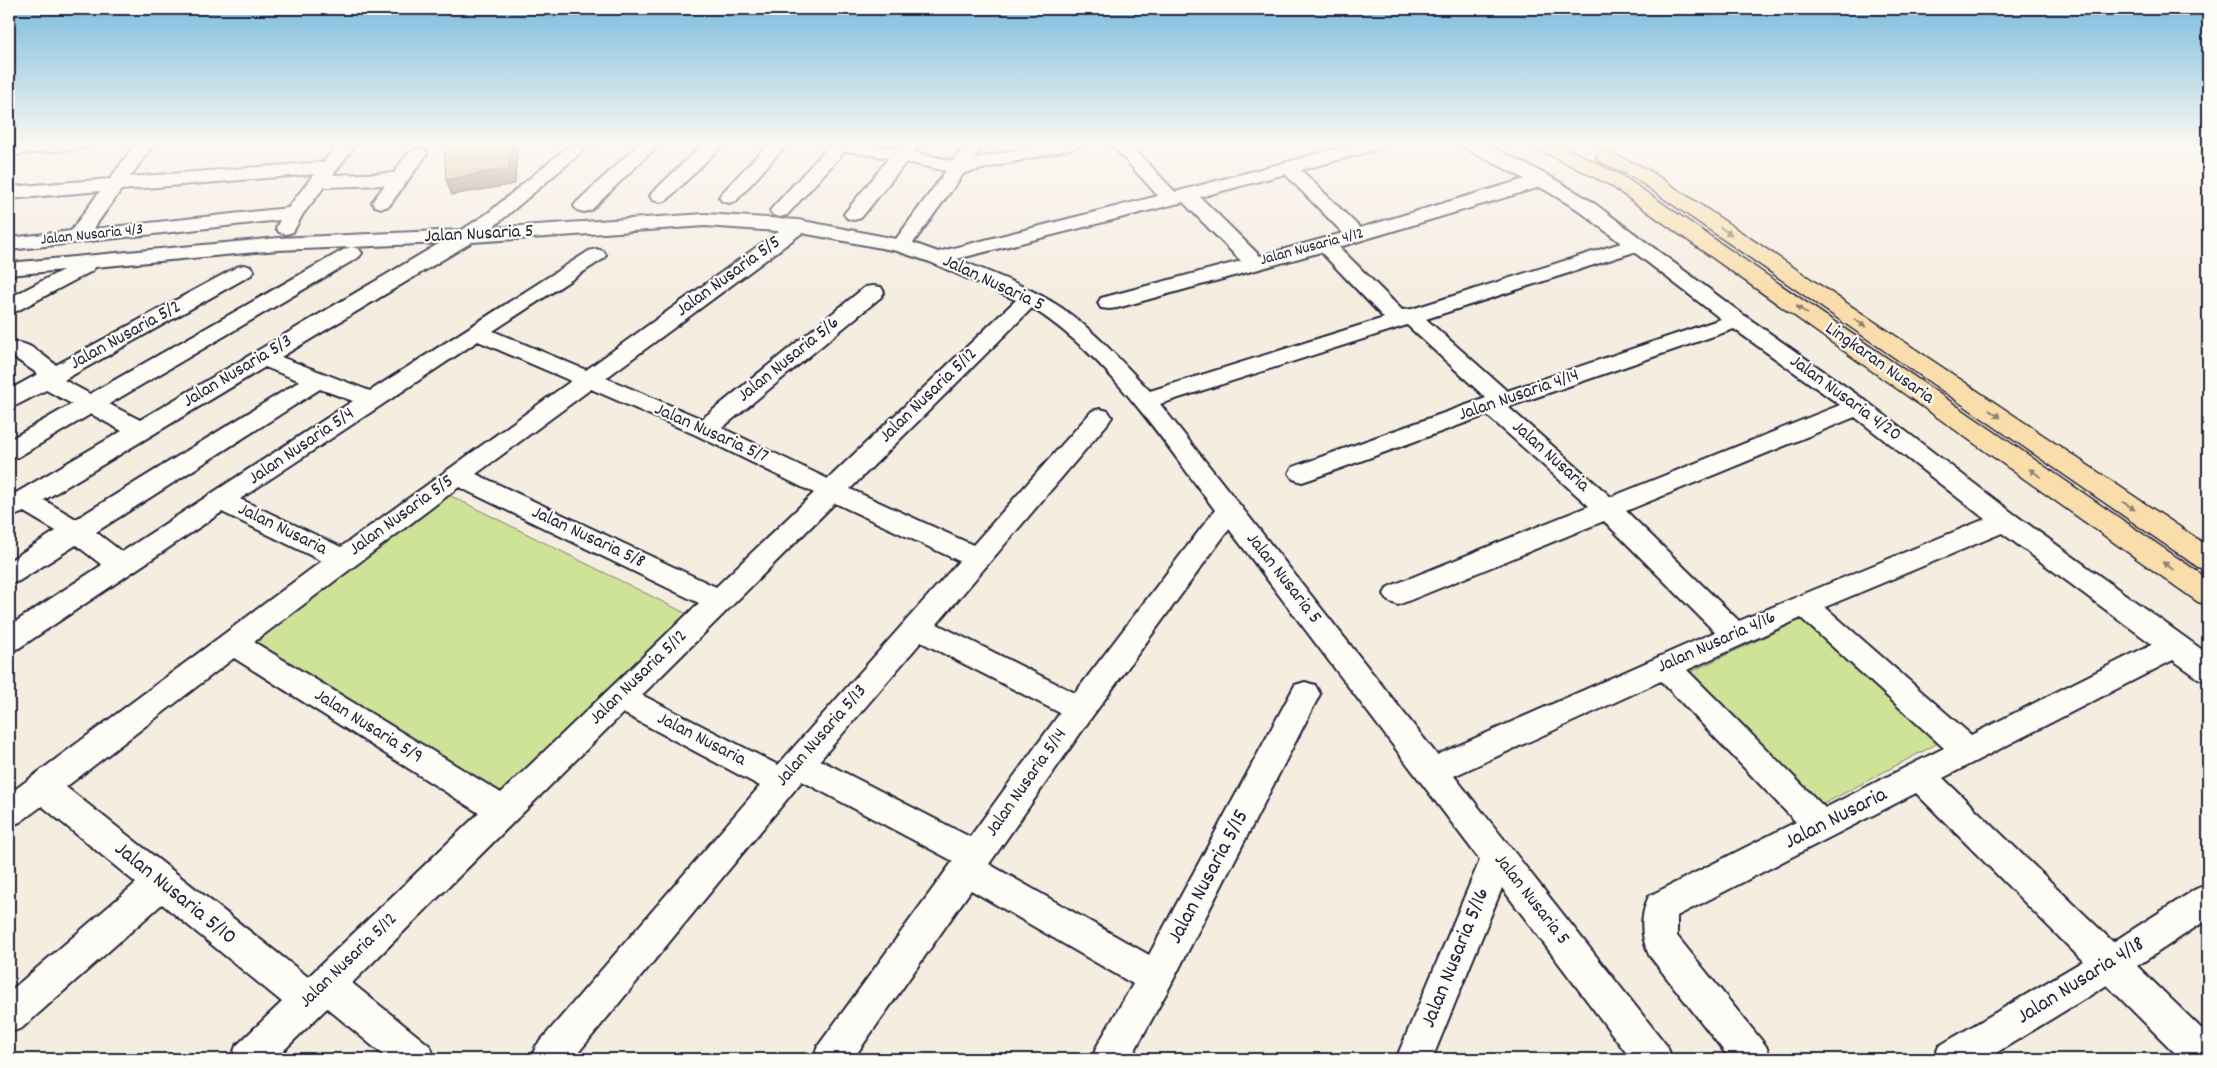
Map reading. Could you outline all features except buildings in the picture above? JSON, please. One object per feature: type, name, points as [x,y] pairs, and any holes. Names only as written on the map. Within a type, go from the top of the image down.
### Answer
[{"type":"main road","name":"Lingkaran Nusaria","points":[[1635,194],[2208,594]]},
{"type":"main road","name":"Lingkaran Nusaria","points":[[1671,194],[2208,560]]},
{"type":"street","points":[[76,238],[108,194]]},
{"type":"street","points":[[278,244],[294,213],[309,194]]},
{"type":"street","points":[[382,202],[388,194]]},
{"type":"street","name":"Jalan Nusaria 5/3","points":[[16,504],[467,236],[495,217],[523,194]]},
{"type":"street","points":[[584,206],[597,194]]},
{"type":"street","points":[[728,197],[731,194]]},
{"type":"street","name":"Jalan Nusaria 5/5","points":[[9,812],[343,559],[589,380],[789,218],[806,194]]},
{"type":"street","points":[[854,214],[870,194]]},
{"type":"street","points":[[902,246],[940,194]]},
{"type":"street","points":[[1175,194],[1255,263]]},
{"type":"street","points":[[937,258],[1191,194]]},
{"type":"street","points":[[1315,194],[1356,235]]},
{"type":"street","name":"Jalan Nusaria 4/12","points":[[1109,303],[1325,245],[1495,194]]},
{"type":"street","name":"Jalan Nusaria 4/20","points":[[1565,194],[1584,205],[1737,321],[1858,407],[2005,521],[2208,670]]},
{"type":"street","name":"Jalan Nusaria 4/3","points":[[9,244],[294,213]]},
{"type":"street","name":"Jalan Nusaria 5","points":[[9,269],[278,244],[467,236],[704,220],[789,218],[902,246],[937,258],[1030,298],[1062,318],[1094,346],[1145,400],[1654,1059]]},
{"type":"street","name":"Jalan Nusaria","points":[[1325,245],[1497,403],[1736,635]]},
{"type":"street","points":[[1145,400],[1636,245]]},
{"type":"street","points":[[9,451],[352,253]]},
{"type":"street","name":"Jalan Nusaria 5/4","points":[[9,640],[372,400],[596,255]]},
{"type":"street","points":[[9,306],[97,261]]},
{"type":"street","name":"Jalan Nusaria 5/2","points":[[9,400],[244,271]]},
{"type":"street","name":"Jalan Nusaria 5/6","points":[[705,429],[874,292]]},
{"type":"street","name":"Jalan Nusaria 5/12","points":[[249,1059],[1030,298]]},
{"type":"street","name":"Jalan Nusaria 4/14","points":[[1302,473],[1497,403],[1737,321]]},
{"type":"street","name":"Jalan Nusaria 5/7","points":[[478,333],[705,429],[831,491],[978,558]]},
{"type":"street","points":[[17,350],[51,377],[91,404],[140,430]]},
{"type":"street","points":[[263,358],[372,400]]},
{"type":"street","points":[[9,574],[319,379]]},
{"type":"street","points":[[1398,594],[1609,510],[1858,407]]},
{"type":"street","name":"Jalan Nusaria 5/13","points":[[549,1059],[790,772],[1100,417]]},
{"type":"street","name":"Jalan Nusaria 5/8","points":[[457,476],[719,600]]},
{"type":"street","name":"Jalan Nusaria","points":[[221,501],[343,559]]},
{"type":"street","points":[[16,504],[78,532],[121,565]]},
{"type":"street","name":"Jalan Nusaria 5/14","points":[[831,1059],[1080,709],[1229,510]]},
{"type":"street","name":"Jalan Nusaria 4/16","points":[[1431,772],[1804,604],[2005,521]]},
{"type":"street","points":[[1804,604],[1968,751]]},
{"type":"street","points":[[918,627],[1080,709]]},
{"type":"street","name":"Jalan Nusaria 5/9","points":[[233,642],[503,810]]},
{"type":"street","name":"Jalan Nusaria","points":[[1753,1059],[1661,943],[1659,926],[1661,907],[2174,646]]},
{"type":"street","points":[[1665,666],[1821,826]]},
{"type":"street","name":"Jalan Nusaria 5/15","points":[[1110,1059],[1156,978],[1305,694]]},
{"type":"street","name":"Jalan Nusaria","points":[[619,698],[790,772],[971,862],[1156,978]]},
{"type":"street","points":[[1920,776],[2207,1059]]},
{"type":"street","name":"Jalan Nusaria 5/10","points":[[42,787],[161,883],[316,992],[417,1059]]},
{"type":"street","name":"Jalan Nusaria 5/16","points":[[1414,1059],[1498,857]]},
{"type":"street","points":[[9,1015],[161,883]]},
{"type":"street","name":"Jalan Nusaria 4/18","points":[[1952,1059],[2110,964],[2208,900]]},
{"type":"green space","points":[[449,495],[687,614],[499,795],[251,644]]},
{"type":"green space","points":[[1807,617],[1944,740],[1818,807],[1686,674]]}]
